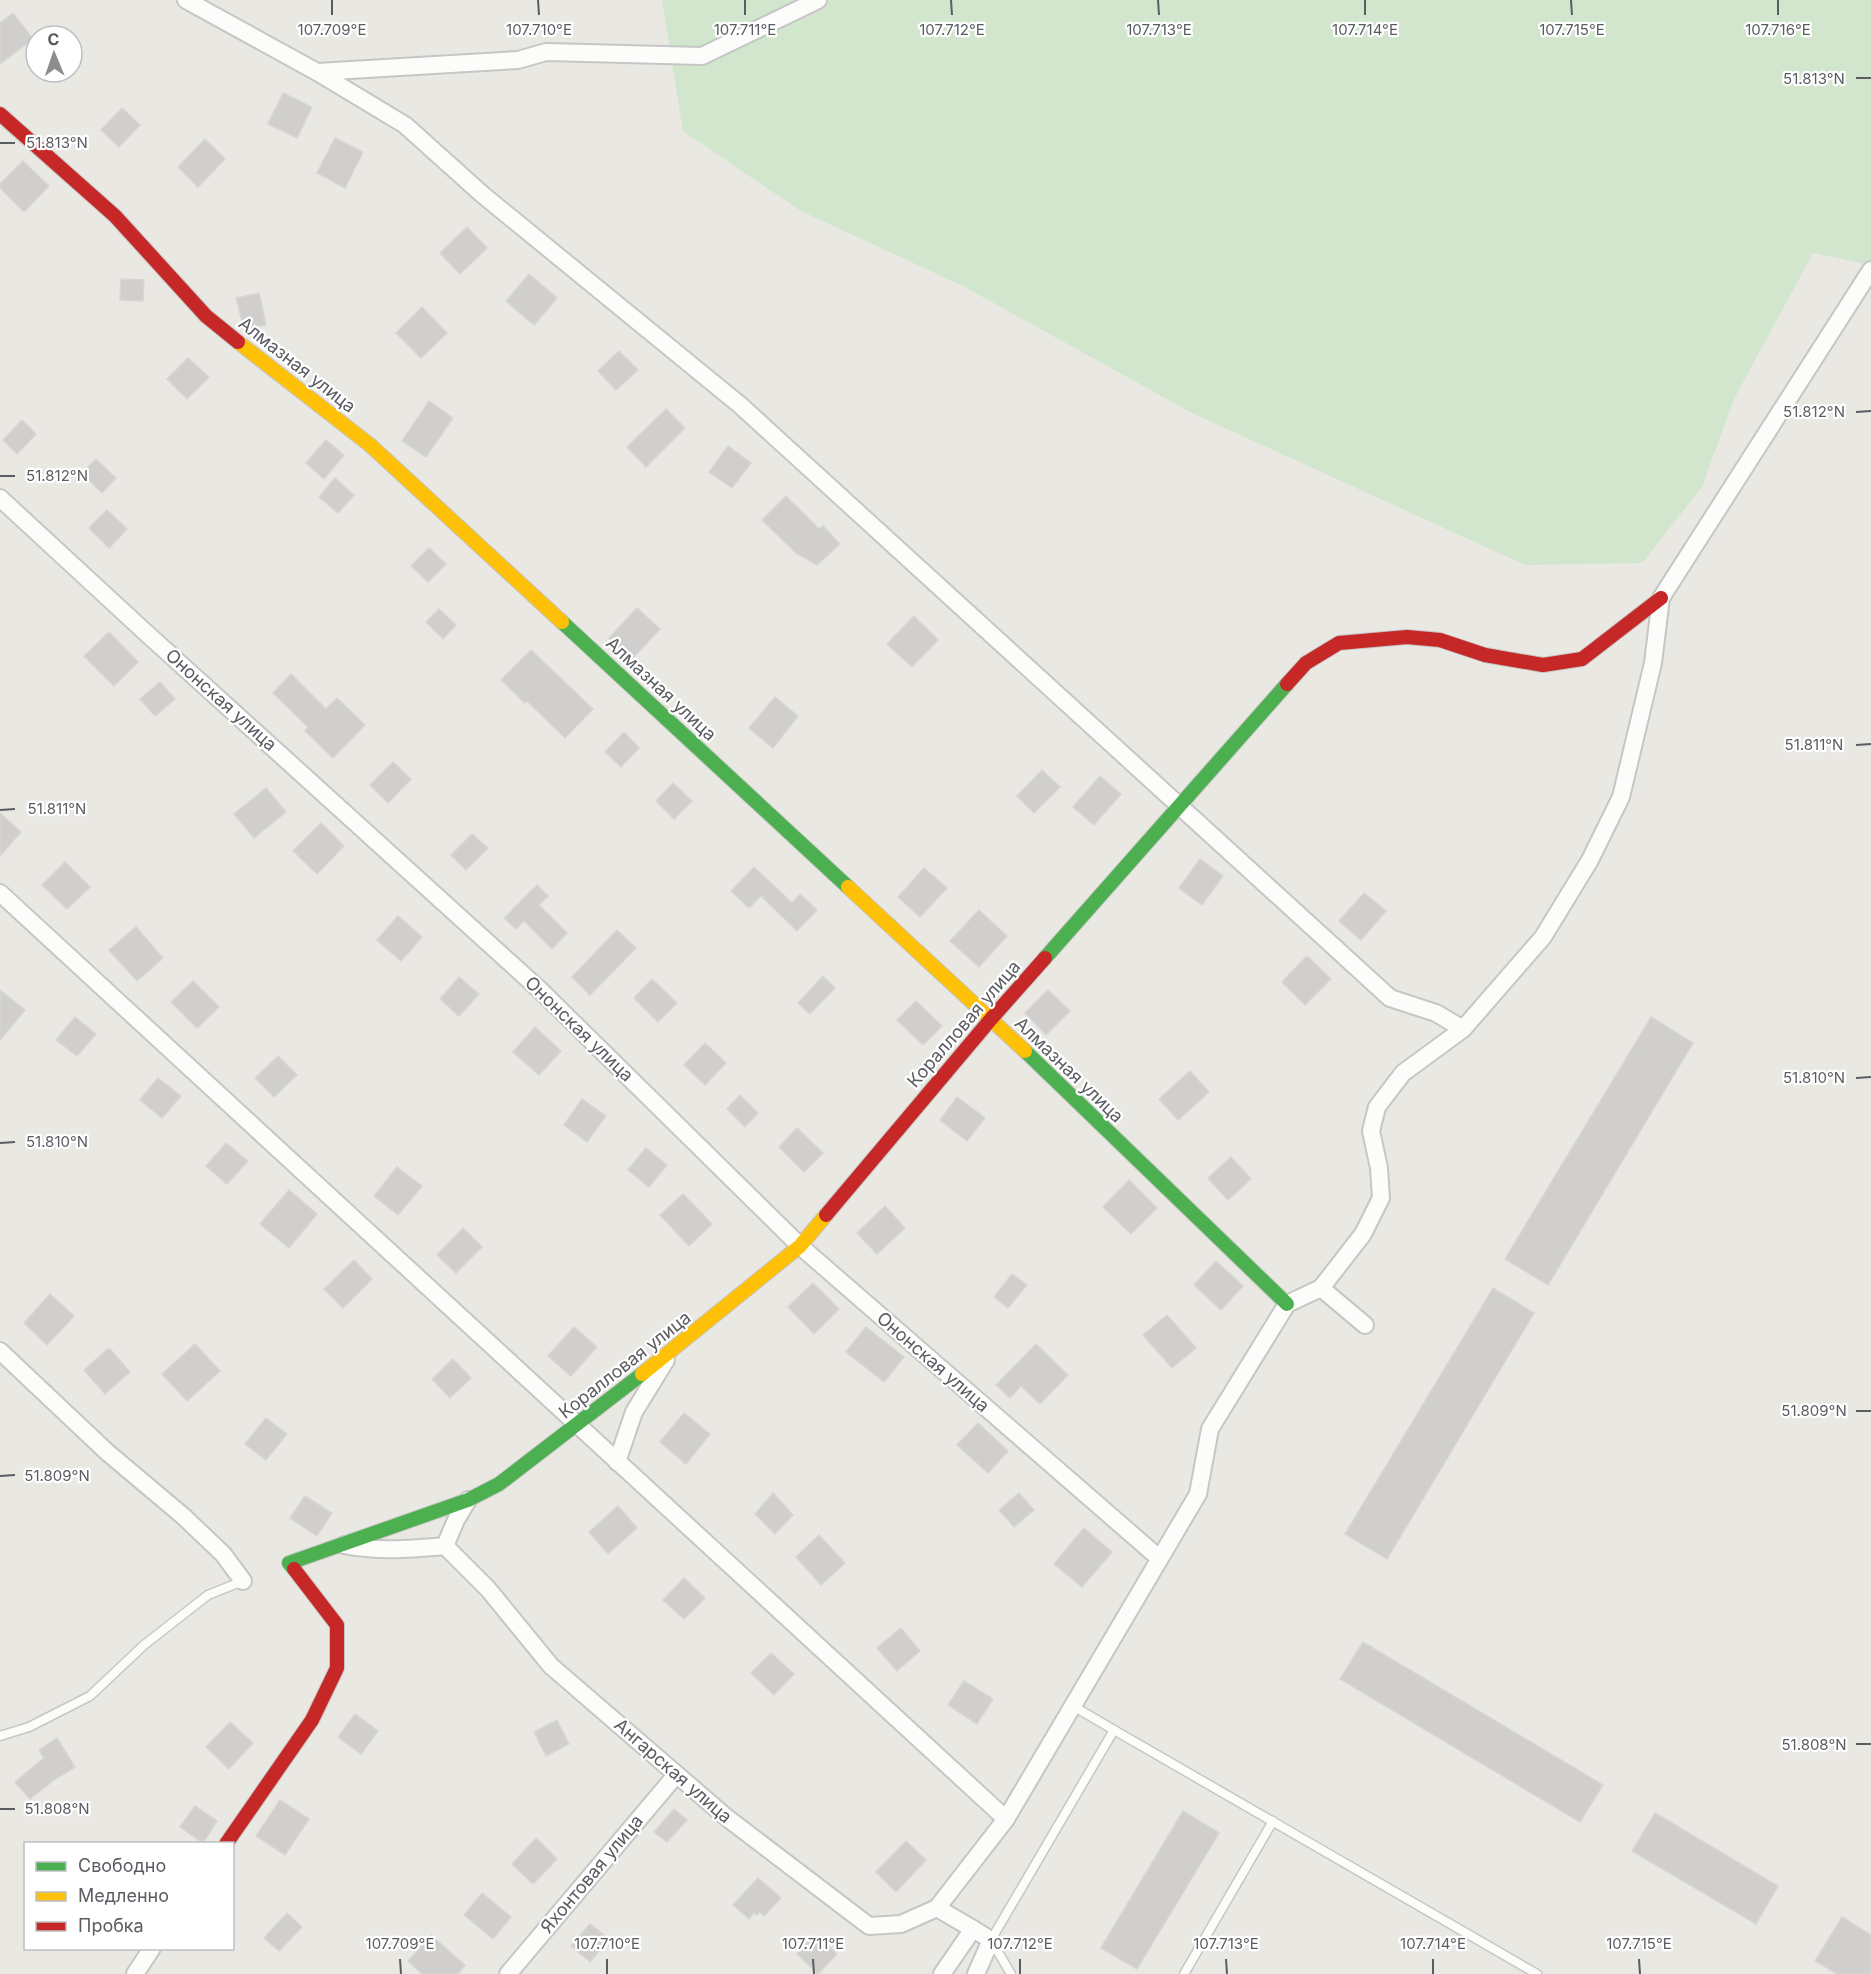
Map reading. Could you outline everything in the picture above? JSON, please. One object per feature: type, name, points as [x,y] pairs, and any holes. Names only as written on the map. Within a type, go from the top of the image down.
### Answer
[{"type":"street","points":[[186,0],[318,72],[405,125],[483,195],[740,405],[1390,998],[1436,1013],[1463,1029]]},
{"type":"street","points":[[318,72],[518,60],[546,52],[702,56],[818,0]]},
{"type":"street","name":"Алмазная улица","points":[[0,114],[119,220],[161,264],[200,311],[370,444],[991,1019],[1287,1304]]},
{"type":"street","points":[[976,1974],[991,1940],[937,1908],[1006,1819],[1198,1494],[1210,1429],[1287,1304],[1321,1288],[1363,1234],[1380,1197],[1379,1168],[1371,1131],[1377,1107],[1403,1073],[1463,1029],[1544,937],[1590,860],[1621,797],[1653,663],[1661,598],[1871,270]]},
{"type":"street","name":"Ононская улица","points":[[0,498],[540,990],[800,1246],[1159,1558]]},
{"type":"street","name":"Коралловая улица","points":[[227,1842],[312,1720],[337,1668],[337,1625],[289,1563],[468,1500],[499,1484],[578,1425],[800,1246],[991,1019],[1306,663],[1339,643],[1407,637],[1440,640],[1485,656],[1543,665],[1582,659],[1661,598]]},
{"type":"street","points":[[0,893],[1006,1819]]},
{"type":"street","points":[[1321,1288],[1365,1325]]},
{"type":"street","points":[[0,1350],[107,1452],[215,1546],[243,1581]]},
{"type":"street","points":[[617,1462],[634,1413],[670,1352]]},
{"type":"street","points":[[342,1545],[366,1550],[445,1546],[468,1500]]},
{"type":"street","name":"Ангарская улица","points":[[445,1546],[488,1589],[551,1666],[726,1817],[869,1926],[901,1924],[937,1908]]},
{"type":"street","name":"Яхонтовая улица","points":[[508,1974],[676,1775]]},
{"type":"street","points":[[942,1974],[973,1929]]},
{"type":"street","points":[[135,1974],[151,1950]]},
{"type":"lane","points":[[0,1736],[29,1727],[90,1696],[144,1645],[208,1595],[243,1581]]},
{"type":"lane","points":[[1073,1706],[1537,1974]]},
{"type":"lane","points":[[1011,1974],[991,1940],[1114,1730]]},
{"type":"lane","points":[[1184,1974],[1273,1821]]},
{"type":"green space","points":[[662,0],[1871,0],[1871,265],[1813,253],[1734,399],[1702,487],[1642,563],[1525,565],[1192,413],[961,285],[801,211],[683,131]]},
{"type":"building","points":[[13,13],[24,27],[24,46],[0,64],[0,23]]},
{"type":"building","points":[[283,93],[312,107],[297,138],[268,124]]},
{"type":"building","points":[[122,108],[140,125],[119,147],[101,130]]},
{"type":"building","points":[[335,138],[363,152],[345,188],[317,173]]},
{"type":"building","points":[[205,139],[225,159],[198,187],[178,167]]},
{"type":"building","points":[[23,161],[49,186],[24,212],[0,188],[0,184]]},
{"type":"building","points":[[467,227],[487,248],[460,274],[440,253]]},
{"type":"building","points":[[529,274],[557,298],[534,325],[506,301]]},
{"type":"building","points":[[121,279],[144,280],[143,301],[120,300]]},
{"type":"building","points":[[259,293],[266,325],[244,329],[236,298]]},
{"type":"building","points":[[422,307],[447,333],[421,358],[396,333]]},
{"type":"building","points":[[619,351],[638,370],[616,390],[598,371]]},
{"type":"building","points":[[188,358],[209,377],[187,399],[167,379]]},
{"type":"building","points":[[429,401],[453,418],[426,457],[402,441]]},
{"type":"building","points":[[666,409],[685,428],[646,467],[627,447]]},
{"type":"building","points":[[22,420],[36,434],[17,454],[3,440]]},
{"type":"building","points":[[326,440],[344,455],[324,479],[306,463]]},
{"type":"building","points":[[728,446],[751,463],[732,488],[709,472]]},
{"type":"building","points":[[96,459],[116,478],[102,493],[82,473]]},
{"type":"building","points":[[335,478],[354,495],[338,513],[319,497]]},
{"type":"building","points":[[786,496],[819,529],[823,526],[840,544],[817,565],[796,553],[762,520]]},
{"type":"building","points":[[107,510],[127,529],[109,548],[89,528]]},
{"type":"building","points":[[429,548],[446,564],[428,582],[411,566]]},
{"type":"building","points":[[637,608],[660,629],[632,659],[609,638]]},
{"type":"building","points":[[439,609],[456,625],[443,639],[426,622]]},
{"type":"building","points":[[914,616],[938,640],[912,667],[887,644]]},
{"type":"building","points":[[109,632],[138,662],[114,686],[84,656]]},
{"type":"building","points":[[531,650],[593,709],[565,738],[527,701],[525,703],[501,680]]},
{"type":"building","points":[[291,674],[326,709],[337,698],[365,725],[333,758],[305,731],[308,727],[273,693]]},
{"type":"building","points":[[160,682],[175,699],[155,716],[140,699]]},
{"type":"building","points":[[775,697],[798,716],[773,748],[749,728]]},
{"type":"building","points":[[624,732],[639,748],[621,767],[605,752]]},
{"type":"building","points":[[393,762],[411,779],[388,803],[370,785]]},
{"type":"building","points":[[1042,770],[1060,787],[1034,813],[1017,796]]},
{"type":"building","points":[[1100,776],[1121,794],[1094,825],[1073,807]]},
{"type":"building","points":[[673,783],[692,801],[674,819],[656,801]]},
{"type":"building","points":[[266,788],[286,812],[254,838],[234,814]]},
{"type":"building","points":[[0,813],[21,832],[0,856]]},
{"type":"building","points":[[321,823],[344,846],[317,874],[293,851]]},
{"type":"building","points":[[472,834],[488,848],[466,870],[451,855]]},
{"type":"building","points":[[1200,859],[1223,876],[1202,905],[1179,888]]},
{"type":"building","points":[[65,862],[90,887],[67,909],[42,885]]},
{"type":"building","points":[[754,867],[792,903],[800,894],[817,910],[797,931],[761,896],[749,908],[731,891]]},
{"type":"building","points":[[924,868],[947,888],[920,917],[898,897]]},
{"type":"building","points":[[537,885],[548,896],[539,905],[567,933],[552,949],[524,921],[516,929],[504,918]]},
{"type":"building","points":[[1364,893],[1386,911],[1361,940],[1339,921]]},
{"type":"building","points":[[979,910],[1007,936],[979,967],[950,941]]},
{"type":"building","points":[[398,916],[422,937],[401,961],[377,940]]},
{"type":"building","points":[[136,927],[163,958],[137,981],[109,950]]},
{"type":"building","points":[[617,930],[636,948],[590,995],[572,977]]},
{"type":"building","points":[[1307,956],[1331,979],[1305,1005],[1282,982]]},
{"type":"building","points":[[823,976],[835,988],[810,1014],[798,1003]]},
{"type":"building","points":[[459,977],[479,994],[459,1016],[440,999]]},
{"type":"building","points":[[652,979],[677,1003],[658,1022],[634,998]]},
{"type":"building","points":[[193,981],[219,1007],[197,1028],[171,1002]]},
{"type":"building","points":[[0,990],[25,1010],[0,1040]]},
{"type":"building","points":[[1048,990],[1070,1011],[1046,1035],[1025,1013]]},
{"type":"building","points":[[916,1001],[942,1026],[923,1045],[897,1020]]},
{"type":"building","points":[[75,1017],[96,1034],[77,1056],[56,1040]]},
{"type":"building","points":[[1651,1017],[1693,1043],[1548,1285],[1505,1259]]},
{"type":"building","points":[[535,1027],[561,1051],[539,1075],[513,1052]]},
{"type":"building","points":[[705,1043],[726,1063],[705,1085],[684,1065]]},
{"type":"building","points":[[278,1056],[297,1075],[274,1097],[255,1078]]},
{"type":"building","points":[[1190,1071],[1209,1092],[1178,1120],[1159,1099]]},
{"type":"building","points":[[158,1078],[181,1096],[162,1118],[140,1100]]},
{"type":"building","points":[[740,1095],[758,1113],[745,1127],[727,1109]]},
{"type":"building","points":[[957,1097],[985,1118],[967,1141],[940,1120]]},
{"type":"building","points":[[582,1099],[606,1116],[587,1142],[564,1125]]},
{"type":"building","points":[[797,1128],[823,1153],[804,1172],[779,1147]]},
{"type":"building","points":[[226,1143],[248,1161],[227,1184],[206,1166]]},
{"type":"building","points":[[646,1148],[667,1165],[649,1187],[628,1170]]},
{"type":"building","points":[[1231,1157],[1251,1179],[1228,1200],[1208,1178]]},
{"type":"building","points":[[397,1167],[422,1186],[398,1215],[374,1196]]},
{"type":"building","points":[[1129,1180],[1157,1208],[1131,1234],[1103,1207]]},
{"type":"building","points":[[289,1190],[317,1214],[289,1248],[260,1224]]},
{"type":"building","points":[[683,1194],[712,1224],[689,1246],[660,1215]]},
{"type":"building","points":[[885,1206],[905,1228],[877,1254],[857,1233]]},
{"type":"building","points":[[463,1228],[482,1247],[456,1273],[437,1255]]},
{"type":"building","points":[[354,1260],[372,1279],[343,1308],[324,1289]]},
{"type":"building","points":[[1216,1261],[1243,1286],[1221,1310],[1194,1285]]},
{"type":"building","points":[[1012,1274],[1027,1285],[1008,1308],[994,1297]]},
{"type":"building","points":[[813,1283],[839,1309],[814,1334],[788,1307]]},
{"type":"building","points":[[1493,1288],[1534,1313],[1387,1559],[1345,1534]]},
{"type":"building","points":[[50,1294],[74,1316],[47,1345],[24,1323]]},
{"type":"building","points":[[1167,1315],[1196,1348],[1172,1368],[1143,1335]]},
{"type":"building","points":[[574,1327],[597,1347],[571,1376],[548,1356]]},
{"type":"building","points":[[866,1327],[904,1357],[884,1382],[846,1352]]},
{"type":"building","points":[[195,1344],[220,1371],[187,1401],[162,1374]]},
{"type":"building","points":[[1036,1344],[1068,1375],[1040,1404],[1021,1386],[1010,1398],[996,1385]]},
{"type":"building","points":[[109,1348],[130,1372],[105,1394],[84,1370]]},
{"type":"building","points":[[453,1359],[471,1378],[450,1398],[432,1379]]},
{"type":"building","points":[[684,1413],[710,1434],[686,1464],[660,1442]]},
{"type":"building","points":[[266,1418],[287,1434],[266,1460],[245,1444]]},
{"type":"building","points":[[978,1423],[1008,1451],[988,1473],[957,1445]]},
{"type":"building","points":[[773,1493],[793,1515],[775,1534],[755,1514]]},
{"type":"building","points":[[1019,1493],[1034,1510],[1014,1527],[999,1510]]},
{"type":"building","points":[[305,1496],[332,1513],[317,1536],[290,1518]]},
{"type":"building","points":[[618,1506],[637,1528],[608,1554],[589,1532]]},
{"type":"building","points":[[1084,1528],[1112,1552],[1082,1587],[1054,1564]]},
{"type":"building","points":[[819,1535],[845,1563],[821,1585],[796,1557]]},
{"type":"building","points":[[684,1578],[705,1598],[684,1619],[663,1600]]},
{"type":"building","points":[[901,1628],[920,1651],[897,1671],[877,1648]]},
{"type":"building","points":[[1363,1642],[1603,1785],[1580,1822],[1340,1679]]},
{"type":"building","points":[[771,1653],[794,1674],[774,1695],[751,1673]]},
{"type":"building","points":[[964,1681],[993,1699],[977,1724],[948,1705]]},
{"type":"building","points":[[355,1714],[378,1731],[361,1754],[338,1737]]},
{"type":"building","points":[[557,1720],[569,1744],[546,1756],[534,1732]]},
{"type":"building","points":[[230,1722],[253,1743],[229,1769],[206,1747]]},
{"type":"building","points":[[57,1738],[75,1767],[30,1799],[15,1782],[44,1758],[39,1750]]},
{"type":"building","points":[[280,1800],[309,1819],[285,1855],[256,1836]]},
{"type":"building","points":[[195,1806],[217,1821],[204,1842],[180,1827]]},
{"type":"building","points":[[674,1809],[687,1820],[667,1842],[654,1832]]},
{"type":"building","points":[[1183,1811],[1219,1833],[1137,1969],[1101,1948]]},
{"type":"building","points":[[1655,1813],[1778,1886],[1756,1924],[1632,1851]]},
{"type":"building","points":[[536,1838],[557,1859],[533,1884],[512,1864]]},
{"type":"building","points":[[906,1841],[926,1860],[896,1892],[876,1872]]},
{"type":"building","points":[[758,1878],[781,1898],[764,1916],[760,1912],[757,1915],[754,1913],[749,1919],[733,1905]]},
{"type":"building","points":[[482,1893],[511,1917],[493,1939],[464,1915]]},
{"type":"building","points":[[287,1913],[302,1927],[279,1951],[264,1938]]},
{"type":"building","points":[[1842,1917],[1871,1935],[1871,1974],[1837,1974],[1815,1961]]},
{"type":"building","points":[[590,1924],[609,1939],[590,1962],[571,1946]]},
{"type":"building","points":[[431,1935],[465,1965],[458,1974],[422,1974],[408,1961]]},
{"type":"building","points":[[813,1936],[837,1954],[818,1974],[797,1954]]},
{"type":"traffic: fast","points":[[562,622],[848,887]]},
{"type":"traffic: fast","points":[[1045,958],[1287,684]]},
{"type":"traffic: fast","points":[[1025,1051],[1287,1304]]},
{"type":"traffic: fast","points":[[294,1569],[289,1563],[468,1500],[499,1484],[642,1374]]},
{"type":"traffic: slow","points":[[238,342],[370,445],[562,622]]},
{"type":"traffic: slow","points":[[848,887],[1025,1051]]},
{"type":"traffic: slow","points":[[642,1374],[800,1246],[826,1215]]},
{"type":"traffic: jam","points":[[0,114],[115,216],[206,316],[238,342]]},
{"type":"traffic: jam","points":[[1287,684],[1306,663],[1339,643],[1407,637],[1440,640],[1485,655],[1543,665],[1582,659],[1661,598]]},
{"type":"traffic: jam","points":[[826,1215],[1045,958]]},
{"type":"traffic: jam","points":[[227,1842],[312,1720],[337,1668],[337,1625],[294,1569]]}]
